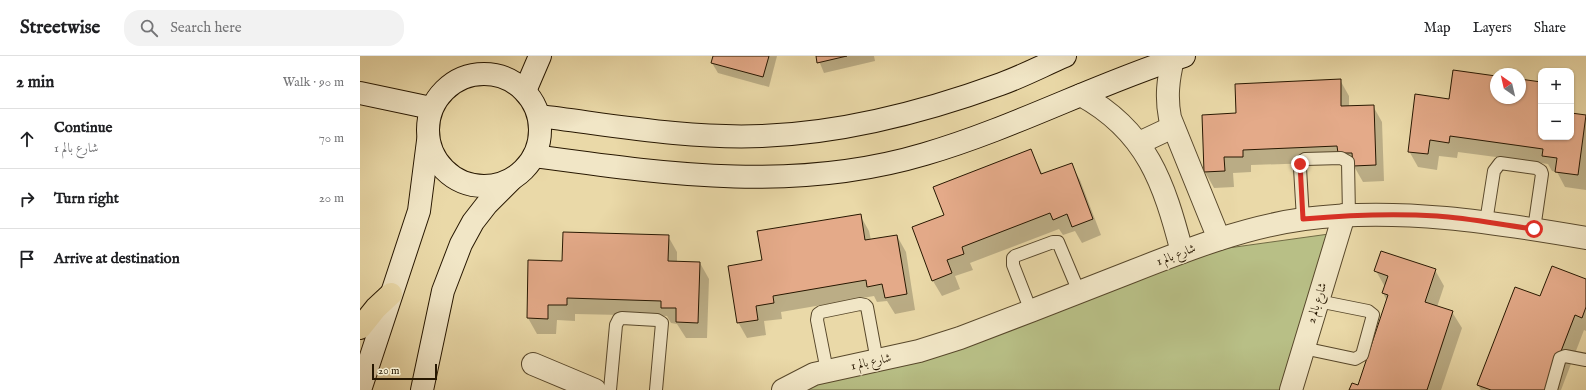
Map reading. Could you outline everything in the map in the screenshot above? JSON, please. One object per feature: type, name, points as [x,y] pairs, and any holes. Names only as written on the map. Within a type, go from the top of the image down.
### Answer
[{"type":"main road","points":[[360,328],[376,308],[391,294]]},
{"type":"street","points":[[525,91],[540,56]]},
{"type":"street","points":[[539,116],[693,134],[762,136],[800,134],[844,128],[911,113],[1002,83],[1065,56]]},
{"type":"street","points":[[534,156],[681,175],[730,178],[779,177],[876,166],[924,155],[970,140],[1178,58]]},
{"type":"street","points":[[1178,58],[1168,79],[1167,100],[1173,127],[1219,239]]},
{"type":"street","points":[[360,390],[419,211],[428,141],[428,120],[431,108],[440,94],[453,82],[469,76],[490,65],[525,91],[539,116],[540,136],[534,156],[525,168],[487,204],[473,222],[461,244],[443,291],[422,390]]},
{"type":"street","points":[[360,92],[431,108]]},
{"type":"street","points":[[1081,95],[1118,119],[1139,144],[1161,184],[1182,252]]},
{"type":"street","points":[[1139,144],[1173,127]]},
{"type":"street","points":[[428,141],[435,158],[444,170],[456,179],[470,184],[484,186],[499,184],[513,178]]},
{"type":"street","points":[[1167,202],[1198,189]]},
{"type":"street","name":"شارع بالم 1","points":[[783,390],[802,379],[827,371],[876,361],[960,338],[1219,239],[1303,219],[1346,215],[1394,214],[1438,216],[1534,229],[1586,238]]},
{"type":"street","name":"شارع بالم 2","points":[[1291,390],[1346,215]]},
{"type":"street","points":[[533,364],[586,388]]},
{"type":"lane","points":[[1303,219],[1300,168],[1302,161],[1305,159],[1341,158],[1348,162],[1346,215]]},
{"type":"lane","points":[[1486,222],[1494,171],[1500,163],[1536,168],[1541,171],[1534,229]]},
{"type":"lane","points":[[1031,311],[1013,265],[1013,258],[1015,256],[1052,242],[1058,242],[1079,292]]},
{"type":"lane","points":[[1303,348],[1355,359],[1362,355],[1373,315],[1368,311],[1318,301]]},
{"type":"lane","points":[[827,371],[817,320],[818,314],[821,312],[860,304],[867,307],[876,361]]},
{"type":"lane","points":[[610,390],[616,325],[622,318],[657,320],[662,323],[656,390]]},
{"type":"lane","points":[[1551,390],[1560,358],[1565,356],[1586,360]]},
{"type":"green space","points":[[1329,234],[1283,390],[795,390],[1221,249]]},
{"type":"building","points":[[713,56],[769,56],[763,77],[711,63]]},
{"type":"building","points":[[816,56],[847,56],[817,63]]},
{"type":"building","points":[[1453,70],[1490,75],[1490,104],[1526,104],[1526,80],[1538,82],[1538,140],[1574,140],[1574,113],[1586,115],[1578,175],[1555,172],[1557,158],[1542,156],[1543,149],[1450,136],[1449,143],[1430,140],[1428,154],[1408,152],[1415,94],[1449,99]]},
{"type":"building","points":[[1341,79],[1341,106],[1374,105],[1376,165],[1353,166],[1352,153],[1338,153],[1337,146],[1243,150],[1243,157],[1224,157],[1225,171],[1204,172],[1202,115],[1236,113],[1235,84]]},
{"type":"building","points":[[1031,149],[1041,174],[1072,163],[1093,219],[1072,227],[1067,214],[1053,220],[1050,213],[962,247],[964,254],[947,260],[952,273],[932,281],[912,227],[944,215],[933,187]]},
{"type":"building","points":[[861,214],[865,240],[897,235],[907,294],[885,298],[882,284],[867,287],[866,280],[773,296],[774,303],[756,306],[758,320],[737,323],[728,266],[762,260],[757,231]]},
{"type":"building","points":[[563,232],[669,235],[668,261],[700,262],[698,323],[676,322],[676,308],[661,308],[661,301],[567,298],[567,305],[548,305],[548,319],[527,318],[528,260],[562,261]]},
{"type":"building","points":[[1381,251],[1436,269],[1425,302],[1453,311],[1427,390],[1349,390],[1352,383],[1358,385],[1388,295],[1382,293],[1388,276],[1374,271]]},
{"type":"building","points":[[1552,266],[1586,279],[1586,307],[1582,318],[1575,315],[1546,390],[1491,390],[1477,385],[1515,287],[1540,296]]},
{"type":"route","points":[[1300,164],[1303,219],[1344,215],[1394,214],[1438,216],[1534,229]]}]
